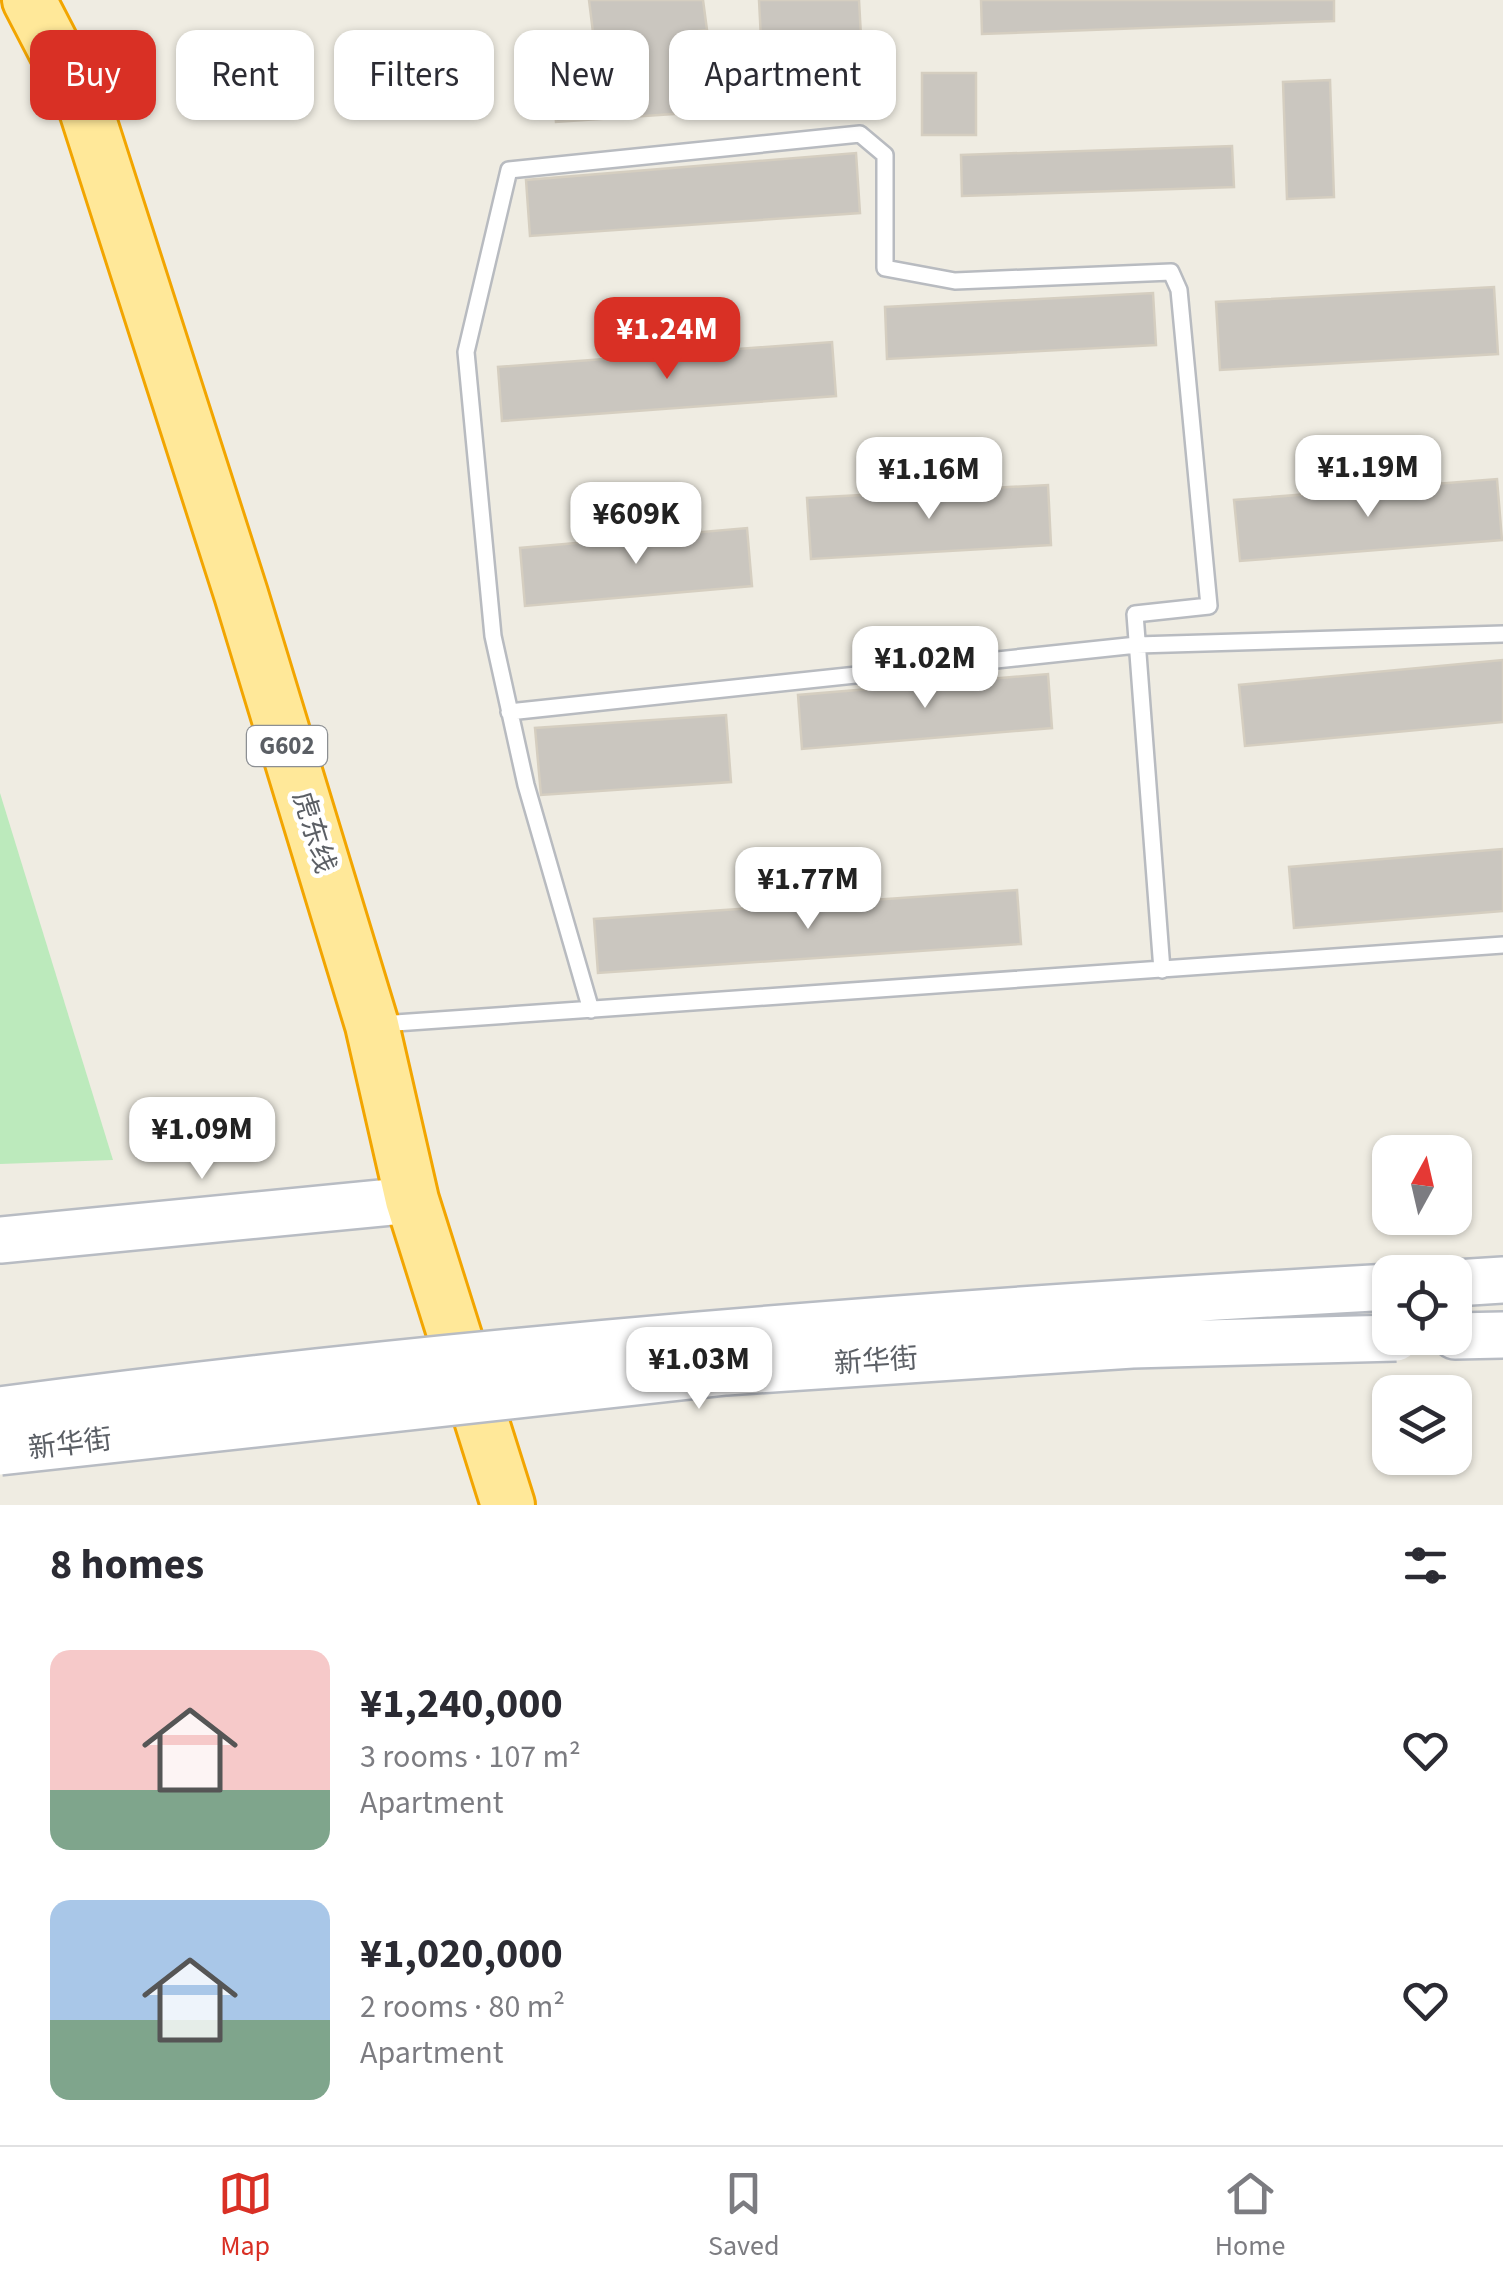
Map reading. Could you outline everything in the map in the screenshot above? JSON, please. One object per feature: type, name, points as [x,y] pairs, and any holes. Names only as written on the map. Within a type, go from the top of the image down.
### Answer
[{"type":"highway","name":"虎东线","points":[[29,0],[86,110],[241,594],[372,1025],[412,1200],[508,1505]]},
{"type":"main road","points":[[0,1240],[412,1200]]},
{"type":"main road","points":[[1472,1282],[1503,1280]]},
{"type":"main road","name":"新华街","points":[[0,1410],[296,1372],[794,1324],[1372,1288]]},
{"type":"main road","points":[[1472,1336],[1503,1335]]},
{"type":"main road","name":"新华街","points":[[0,1452],[726,1372],[1112,1346],[1372,1339]]},
{"type":"lane","points":[[591,1010],[526,785],[493,636],[466,352],[509,170],[860,134],[885,155],[885,268],[955,280],[1171,272],[1180,290],[1208,606],[1135,614],[1162,970]]},
{"type":"lane","points":[[510,712],[1137,644],[1503,634]]},
{"type":"lane","points":[[372,1025],[1503,945]]},
{"type":"green space","points":[[0,793],[113,1160],[0,1164]]},
{"type":"building","points":[[589,0],[703,0],[707,30],[669,30],[669,114],[649,116],[649,30],[593,30]]},
{"type":"building","points":[[759,0],[859,0],[861,30],[761,30]]},
{"type":"building","points":[[981,0],[1334,0],[1334,21],[982,34]]},
{"type":"building","points":[[922,73],[976,73],[976,135],[922,135]]},
{"type":"building","points":[[1330,80],[1334,197],[1287,199],[1283,82]]},
{"type":"building","points":[[1232,146],[1234,187],[962,196],[961,155]]},
{"type":"building","points":[[856,153],[860,213],[530,236],[526,180]]},
{"type":"building","points":[[1494,287],[1498,354],[1220,370],[1216,302]]},
{"type":"building","points":[[1153,293],[1156,345],[887,359],[885,307]]},
{"type":"building","points":[[832,342],[836,396],[502,421],[498,367]]},
{"type":"building","points":[[1497,479],[1502,540],[1240,561],[1234,500]]},
{"type":"building","points":[[1048,485],[1051,545],[811,559],[807,498]]},
{"type":"building","points":[[747,528],[752,586],[525,606],[520,548]]},
{"type":"building","points":[[1503,660],[1503,722],[1245,746],[1239,685]]},
{"type":"building","points":[[1048,674],[1052,728],[802,749],[798,695]]},
{"type":"building","points":[[726,715],[731,782],[541,795],[535,728]]},
{"type":"building","points":[[1503,849],[1503,911],[1294,928],[1289,867]]},
{"type":"building","points":[[1017,890],[1021,944],[598,973],[594,919]]}]
